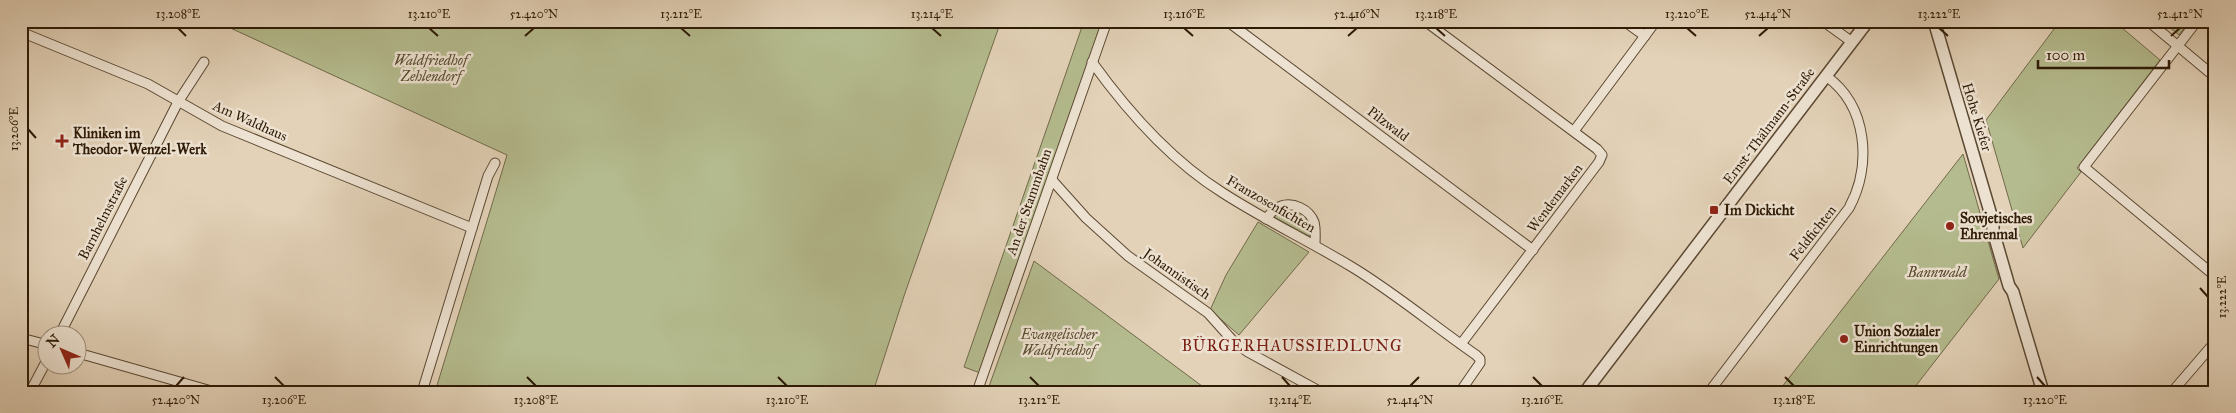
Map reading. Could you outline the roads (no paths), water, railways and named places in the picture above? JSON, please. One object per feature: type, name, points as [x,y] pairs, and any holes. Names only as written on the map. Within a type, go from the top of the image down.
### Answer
[{"type":"street","name":"An der Stammbahn","points":[[977,392],[1107,21]]},
{"type":"street","name":"Pilzwald","points":[[1227,21],[1532,250]]},
{"type":"street","points":[[1426,21],[1574,131],[1656,21]]},
{"type":"street","points":[[1624,21],[1644,36]]},
{"type":"street","points":[[1823,21],[1852,42]]},
{"type":"street","name":"Ernst-Thälmann-Straße","points":[[1585,392],[1868,21]]},
{"type":"street","name":"Hohe Kiefer","points":[[1934,21],[1993,222],[1998,228],[2014,284],[2014,292],[2043,392]]},
{"type":"street","points":[[2148,21],[2215,77]]},
{"type":"street","points":[[2197,21],[2084,167],[2215,276]]},
{"type":"street","name":"Am Waldhaus","points":[[21,32],[148,84],[222,126],[472,228]]},
{"type":"street","name":"Barnhelmstraße","points":[[64,326],[178,102],[204,62]]},
{"type":"street","name":"Franzosenfichten","points":[[1092,62],[1112,90],[1152,136],[1179,160],[1221,192],[1315,245],[1389,291],[1460,344]]},
{"type":"street","name":"Feldfichten","points":[[1709,392],[1849,208],[1858,192],[1864,158],[1860,126],[1853,107],[1842,91],[1826,76]]},
{"type":"street","name":"Wendemarken","points":[[1460,344],[1599,162],[1602,155],[1598,149],[1574,131]]},
{"type":"street","points":[[422,392],[488,176],[495,163]]},
{"type":"street","name":"Johannistisch","points":[[1052,180],[1086,218],[1128,256],[1208,313],[1234,342],[1248,352],[1321,392]]},
{"type":"street","points":[[1266,219],[1274,210],[1281,206],[1291,205],[1300,207],[1313,219],[1316,228],[1315,245]]},
{"type":"street","points":[[21,338],[38,342]]},
{"type":"street","points":[[2172,392],[2181,388],[2215,342]]},
{"type":"street","points":[[1460,344],[1476,355],[1480,359],[1480,363],[1460,392]]},
{"type":"street","points":[[88,356],[215,392]]},
{"type":"street","points":[[30,392],[38,376]]},
{"type":"place","name":"Kliniken im Theodor-Wenzel-Werk","points":[[62,141]]},
{"type":"place","name":"Im Dickicht","points":[[1714,210]]},
{"type":"place","name":"Sowjetisches Ehrenmal","points":[[1950,226]]},
{"type":"place","name":"Union Sozialer Einrichtungen","points":[[1844,339]]},
{"type":"district","name":"BÜRGERHAUSSIEDLUNG","points":[[1292,345]]},
{"type":"park label","name":"Waldfriedhof Zehlendorf","points":[[431,68]]},
{"type":"park label","name":"Bannwald","points":[[1937,272]]},
{"type":"park label","name":"Evangelischer Waldfriedhof","points":[[1059,342]]}]
